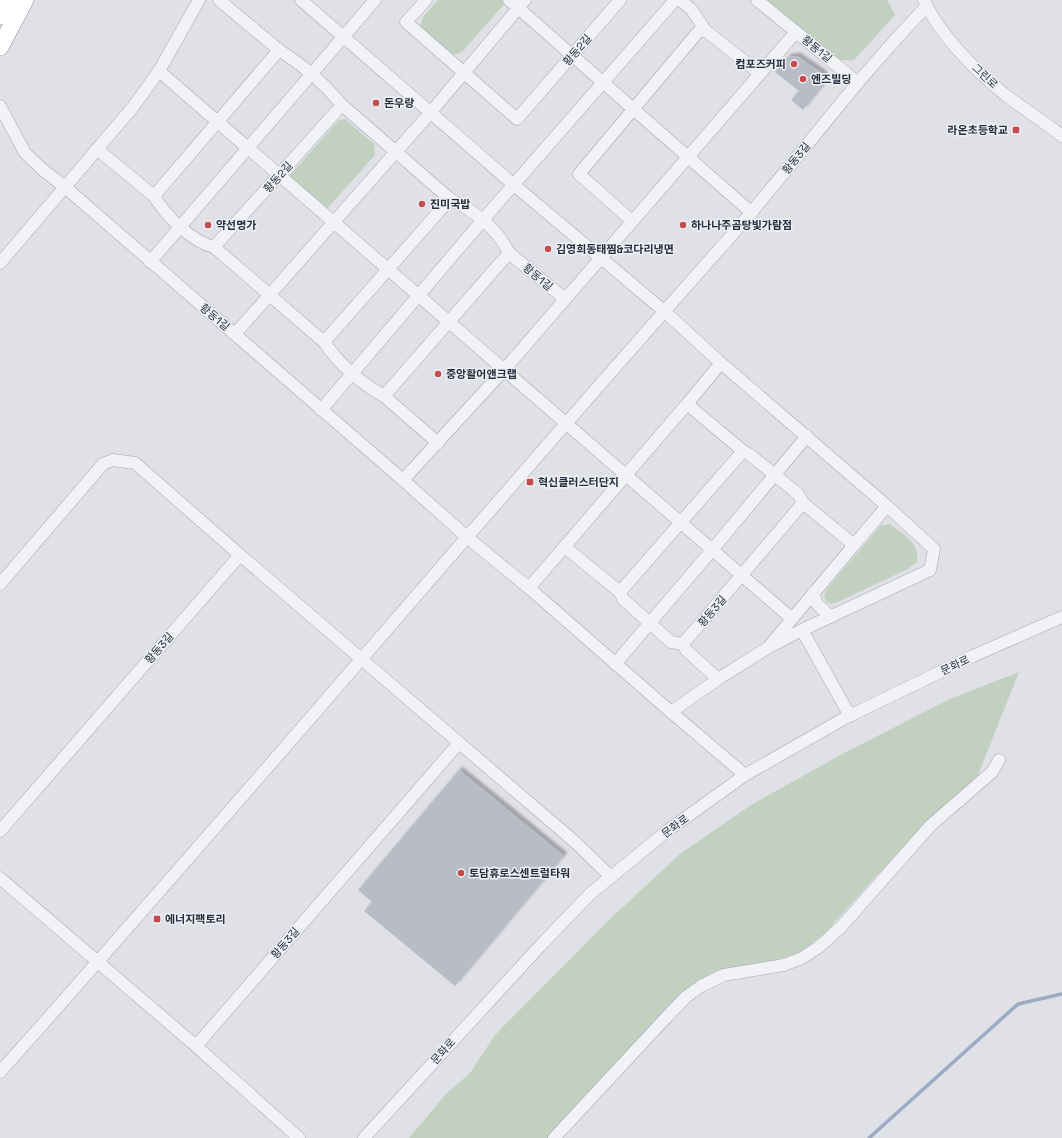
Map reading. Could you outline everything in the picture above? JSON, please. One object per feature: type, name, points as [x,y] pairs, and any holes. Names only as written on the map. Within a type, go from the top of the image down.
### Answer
[{"type":"highway","points":[[0,16],[9,0]]},
{"type":"highway","points":[[0,47],[25,0]]},
{"type":"street","points":[[0,263],[133,107],[160,71],[199,0]]},
{"type":"street","points":[[219,0],[278,50],[295,60],[312,74],[328,88],[342,105],[450,199],[324,342]]},
{"type":"street","points":[[301,0],[514,185],[664,311],[721,363],[807,436],[934,549],[930,570],[769,647],[718,679],[671,712]]},
{"type":"street","points":[[150,262],[376,0]]},
{"type":"street","name":"황동2길","points":[[426,0],[406,22],[517,119],[620,0]]},
{"type":"street","points":[[509,0],[522,4],[572,56],[752,213]]},
{"type":"street","points":[[321,410],[482,221],[675,0]]},
{"type":"street","points":[[680,0],[692,10],[705,30],[759,73]]},
{"type":"street","name":"황동1길","points":[[757,0],[857,82]]},
{"type":"street","name":"황동3길","points":[[0,1072],[98,962],[361,658],[468,538],[664,311],[752,213],[857,82],[926,3]]},
{"type":"street","name":"그린로","points":[[926,3],[949,39],[972,65],[1003,93],[1062,136]]},
{"type":"street","points":[[235,334],[431,112],[522,4]]},
{"type":"street","points":[[632,221],[580,174],[698,32],[705,30]]},
{"type":"street","name":"황동1길","points":[[403,480],[504,370],[796,32]]},
{"type":"street","points":[[154,196],[278,50]]},
{"type":"street","points":[[160,71],[791,618]]},
{"type":"street","name":"황동2길","points":[[214,247],[342,105]]},
{"type":"street","name":"황동1길","points":[[0,106],[25,153],[43,170],[65,187],[235,334],[468,538]]},
{"type":"street","points":[[97,149],[154,196],[164,212],[203,244],[214,247],[324,342],[334,358],[371,388],[384,396],[438,443]]},
{"type":"street","name":"황동1길","points":[[450,199],[462,205],[482,221],[503,240],[509,253],[565,299]]},
{"type":"street","points":[[384,396],[509,253]]},
{"type":"street","points":[[529,588],[566,548],[721,363]]},
{"type":"street","points":[[687,404],[743,451],[749,454],[798,494],[803,503],[854,545]]},
{"type":"street","points":[[615,664],[807,436]]},
{"type":"street","points":[[620,592],[743,451]]},
{"type":"street","points":[[0,584],[103,464],[113,460],[135,462],[240,555],[575,842],[611,877]]},
{"type":"street","name":"황동3길","points":[[683,644],[803,503]]},
{"type":"street","points":[[769,647],[791,618],[887,506]]},
{"type":"street","points":[[468,538],[529,588],[745,775]]},
{"type":"street","points":[[566,548],[620,592],[624,599],[671,642],[683,644],[686,650],[718,679]]},
{"type":"street","name":"황동3길","points":[[0,831],[240,555]]},
{"type":"street","points":[[813,593],[817,604],[831,617]]},
{"type":"street","name":"문화로","points":[[364,1138],[540,946],[590,894],[667,831],[745,775],[850,716],[973,656],[1062,617]]},
{"type":"street","points":[[802,630],[850,716]]},
{"type":"street","name":"황동3길","points":[[196,1046],[459,743]]},
{"type":"street","points":[[554,1138],[686,997],[701,986],[724,975],[784,965],[802,958],[818,947],[841,927],[930,826],[992,772],[1000,760]]},
{"type":"street","points":[[0,878],[196,1046],[299,1138]]},
{"type":"green space","points":[[438,0],[508,0],[462,52],[454,55],[420,26],[423,17]]},
{"type":"green space","points":[[767,0],[887,0],[895,15],[854,60],[838,60]]},
{"type":"green space","points":[[345,119],[374,144],[375,155],[319,218],[281,185],[339,120]]},
{"type":"green space","points":[[890,524],[913,544],[916,549],[917,562],[908,569],[840,601],[832,604],[826,602],[824,597],[826,590],[880,526]]},
{"type":"green space","points":[[1019,672],[978,775],[877,875],[826,932],[801,952],[768,963],[718,970],[693,984],[644,1033],[549,1138],[409,1138],[446,1094],[470,1073],[495,1035],[610,919],[680,854],[751,805],[846,752],[950,699]]},
{"type":"building","name":"엔즈빌딩","points":[[797,56],[823,74],[825,83],[803,110],[791,100],[799,91],[775,72],[788,57]]},
{"type":"building","name":"토담휴로스센트럴타워","points":[[459,770],[564,856],[455,986],[364,911],[372,902],[358,890]]},
{"type":"waterway","points":[[869,1138],[1018,1004],[1062,994]]},
{"type":"place","name":"컴포즈커피","points":[[794,64]]},
{"type":"place","name":"엔즈빌딩","points":[[803,79]]},
{"type":"place","name":"돈우랑","points":[[376,103]]},
{"type":"place","name":"라온초등학교","points":[[1016,130]]},
{"type":"place","name":"진미국밥","points":[[422,204]]},
{"type":"place","name":"약선명가","points":[[208,225]]},
{"type":"place","name":"하나나주곰탕빛가람점","points":[[683,225]]},
{"type":"place","name":"김영희동태찜&코다리냉면","points":[[548,249]]},
{"type":"place","name":"중앙활어앤크랩","points":[[438,374]]},
{"type":"place","name":"혁신클러스터단지","points":[[530,482]]},
{"type":"place","name":"토담휴로스센트럴타워","points":[[461,873]]},
{"type":"place","name":"에너지팩토리","points":[[157,919]]}]
